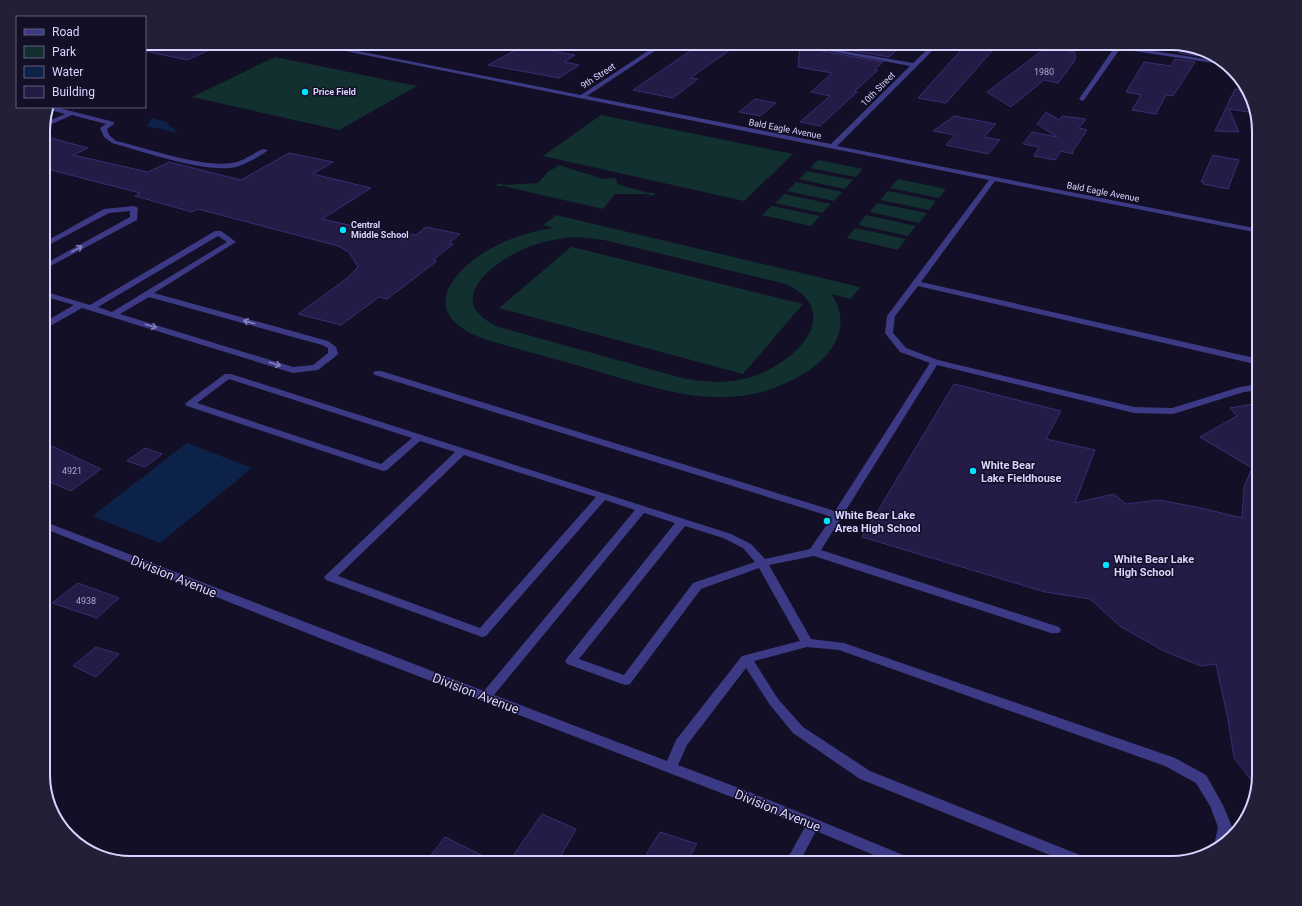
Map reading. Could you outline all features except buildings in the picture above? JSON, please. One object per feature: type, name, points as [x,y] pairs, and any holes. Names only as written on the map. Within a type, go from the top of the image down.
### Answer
[{"type":"street","name":"Bald Eagle Avenue","points":[[344,50],[1252,230]]},
{"type":"street","name":"9th Street","points":[[582,97],[653,50]]},
{"type":"street","points":[[829,50],[916,65]]},
{"type":"street","name":"10th Street","points":[[832,147],[930,50]]},
{"type":"street","points":[[1082,99],[1116,50]]},
{"type":"street","points":[[1137,50],[1213,62]]},
{"type":"street","points":[[53,109],[112,123],[103,128],[106,136],[114,142],[200,164],[235,165],[265,150]]},
{"type":"street","points":[[50,123],[72,113]]},
{"type":"street","points":[[993,179],[891,316],[889,333],[903,350],[934,362],[1134,410],[1174,411],[1243,388],[1252,387]]},
{"type":"street","points":[[50,242],[107,211],[134,208],[134,218],[50,264]]},
{"type":"street","points":[[91,308],[218,233],[232,242],[113,315]]},
{"type":"street","points":[[916,282],[1252,362]]},
{"type":"street","points":[[50,295],[293,370],[315,368],[333,354],[332,347],[325,343],[148,294]]},
{"type":"street","points":[[50,323],[80,305]]},
{"type":"street","points":[[814,552],[934,362]]},
{"type":"street","points":[[378,373],[838,514]]},
{"type":"street","points":[[418,438],[384,468],[190,404],[228,376],[726,536],[747,546],[762,563],[807,643]]},
{"type":"street","points":[[461,452],[330,577],[482,633],[602,496]]},
{"type":"street","points":[[486,696],[642,509]]},
{"type":"street","points":[[682,522],[571,661],[626,681],[697,586],[762,563],[814,552],[1055,630]]},
{"type":"street","name":"Division Avenue","points":[[50,527],[317,632],[671,767],[891,856]]},
{"type":"street","points":[[671,767],[681,743],[746,660],[807,643],[840,646],[1166,760],[1201,779],[1216,805],[1225,827],[1223,838]]},
{"type":"street","points":[[746,660],[774,702],[798,730],[865,775],[1068,856]]},
{"type":"street","points":[[796,856],[813,824]]},
{"type":"green space","name":"Price Field","points":[[275,57],[417,86],[339,130],[192,97]]},
{"type":"green space","points":[[601,115],[793,154],[744,201],[543,156]]},
{"type":"green space","points":[[818,160],[863,169],[856,177],[810,168]]},
{"type":"green space","points":[[559,165],[603,179],[616,178],[617,184],[648,193],[655,193],[653,196],[647,194],[615,194],[603,209],[503,186],[496,186],[498,183],[504,185],[538,183],[548,172]]},
{"type":"green space","points":[[807,171],[853,180],[845,189],[799,179]]},
{"type":"green space","points":[[898,179],[946,189],[939,198],[890,188]]},
{"type":"green space","points":[[796,182],[842,192],[834,201],[787,191]]},
{"type":"green space","points":[[888,191],[936,201],[929,210],[880,200]]},
{"type":"green space","points":[[784,194],[831,204],[822,213],[775,203]]},
{"type":"green space","points":[[877,203],[927,213],[919,223],[870,212]]},
{"type":"green space","points":[[772,206],[820,216],[811,226],[762,215]]},
{"type":"green space","points":[[556,215],[860,287],[851,299],[831,294],[839,309],[839,331],[834,345],[829,352],[810,370],[788,382],[764,391],[741,396],[717,397],[670,391],[647,386],[487,340],[476,336],[452,320],[446,306],[446,296],[449,287],[462,270],[478,257],[501,243],[528,233],[554,228],[543,225]],"holes":[[[579,237],[604,240],[786,284],[804,296],[812,309],[813,322],[808,336],[785,360],[754,376],[745,379],[718,382],[700,381],[682,378],[499,327],[482,317],[474,305],[474,293],[479,282],[490,270],[517,252],[537,244],[561,239]]]},
{"type":"green space","points":[[866,215],[916,226],[908,236],[858,225]]},
{"type":"green space","points":[[855,228],[906,239],[898,250],[847,238]]},
{"type":"green space","points":[[571,247],[803,304],[743,374],[499,308]]},
{"type":"water","points":[[152,118],[166,122],[178,133],[147,126]]},
{"type":"water","points":[[187,443],[252,468],[160,543],[92,516]]},
{"type":"place","name":"Price Field","points":[[305,92]]},
{"type":"place","name":"Central Middle School","points":[[343,230]]},
{"type":"place","name":"White Bear Lake Fieldhouse","points":[[973,471]]},
{"type":"place","name":"White Bear Lake Area High School","points":[[827,521]]},
{"type":"place","name":"White Bear Lake High School","points":[[1106,565]]}]
